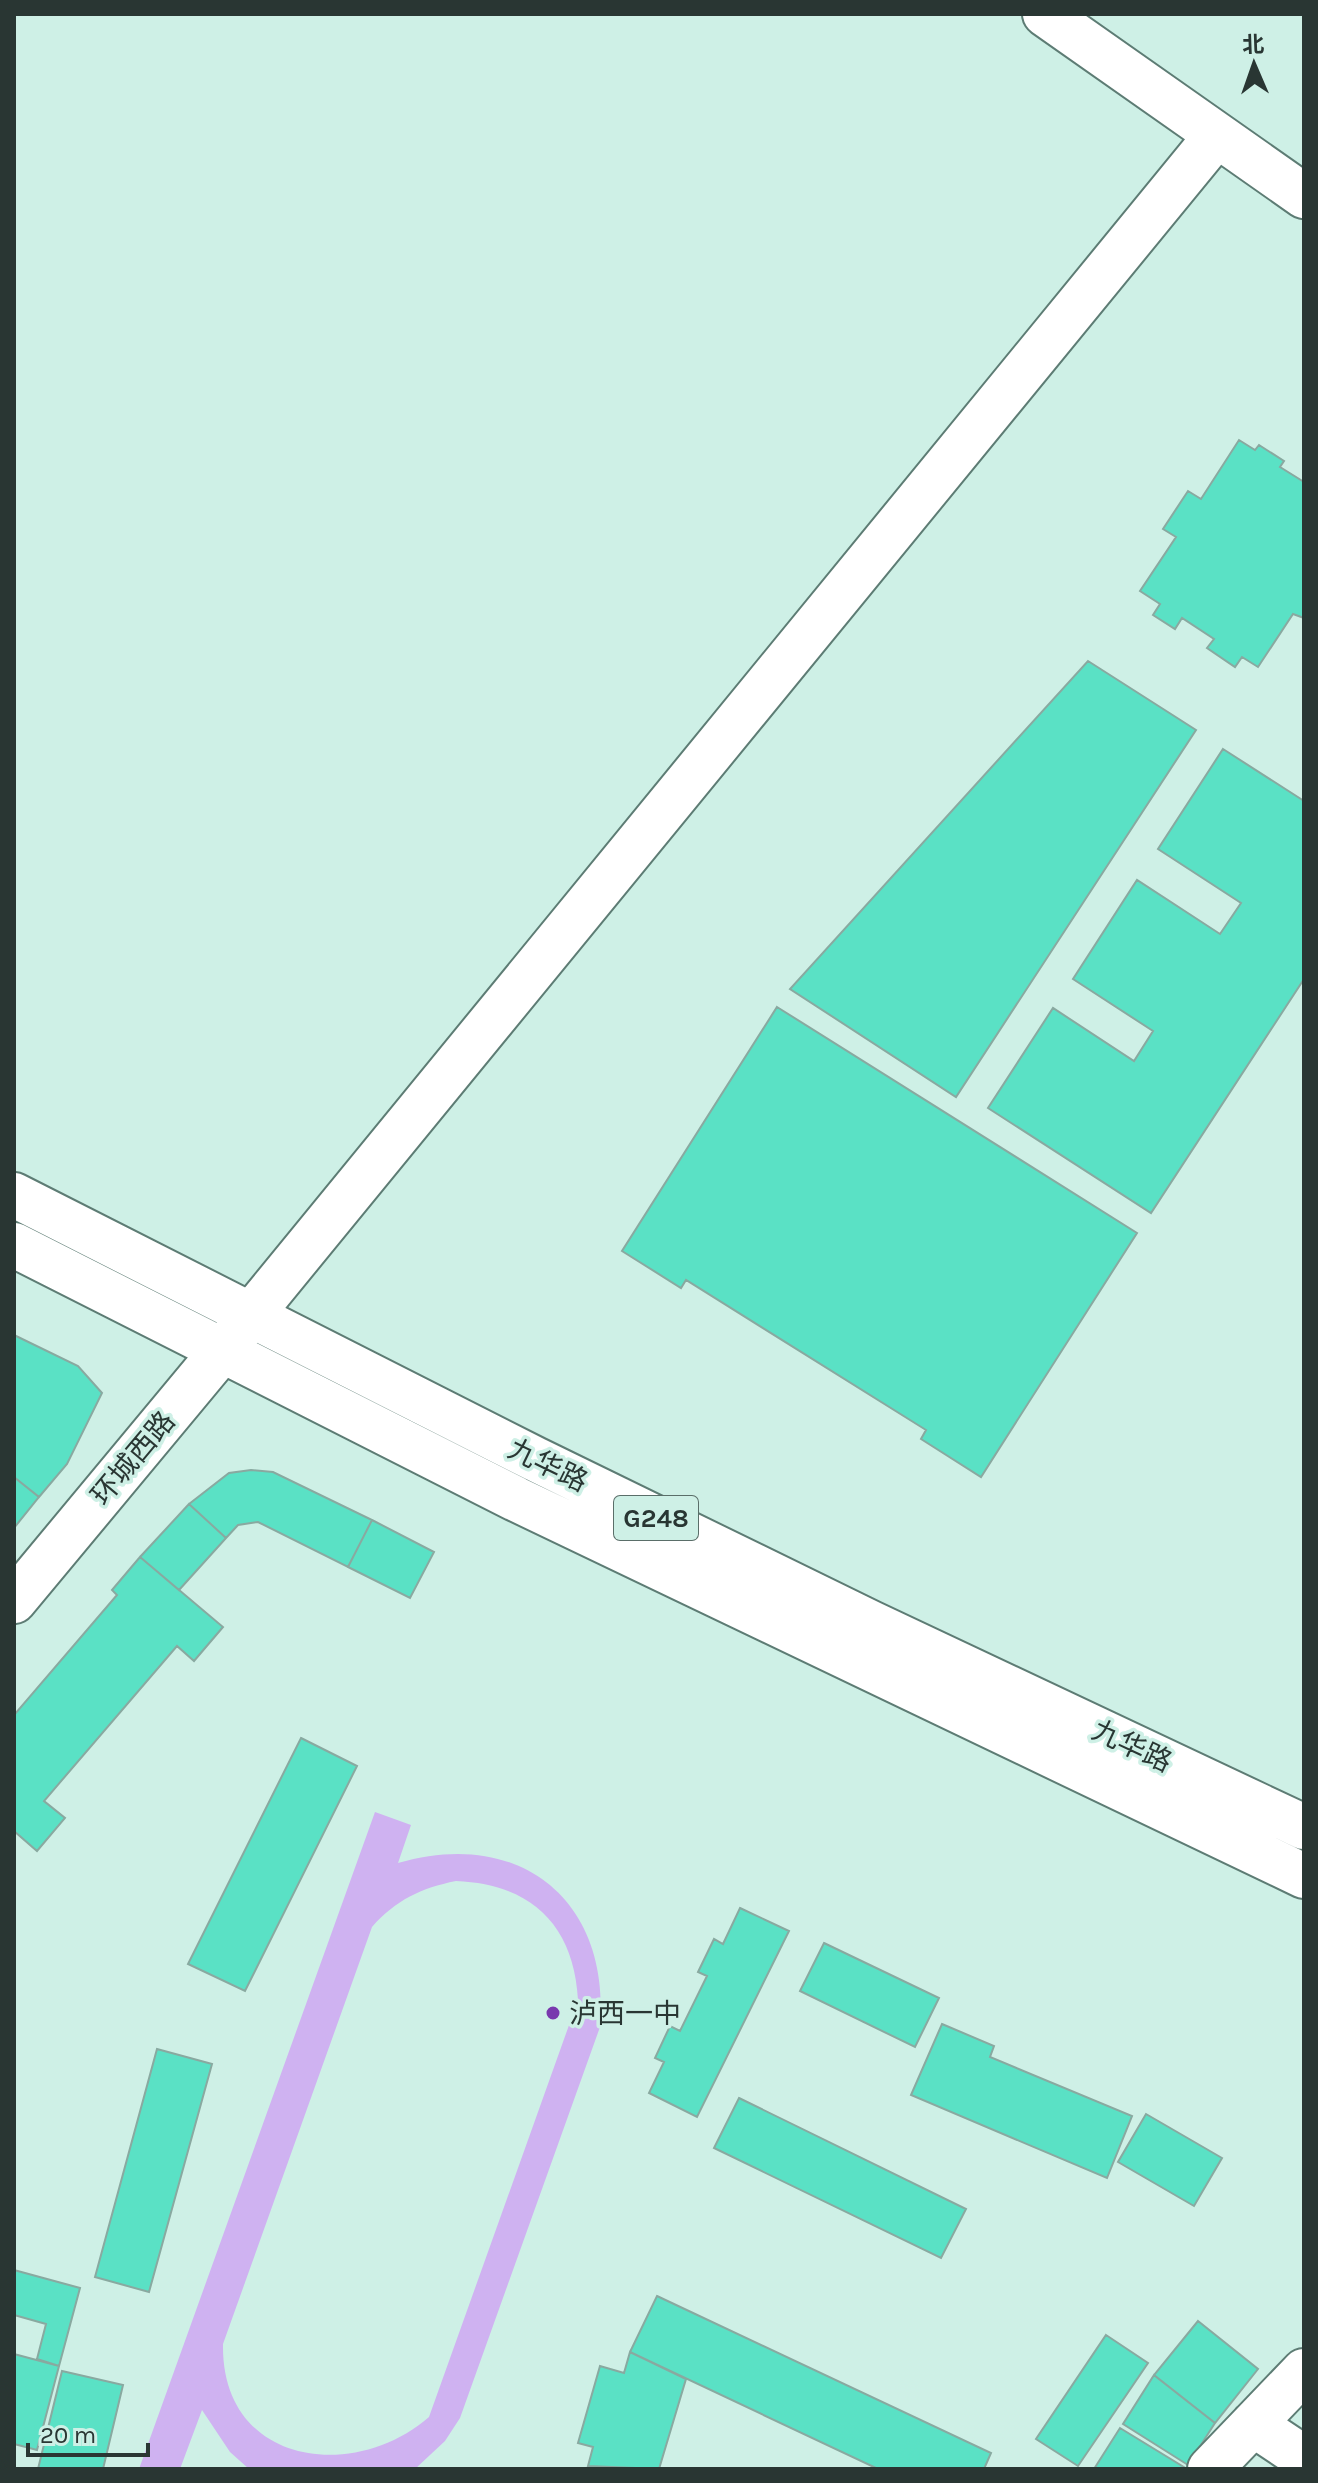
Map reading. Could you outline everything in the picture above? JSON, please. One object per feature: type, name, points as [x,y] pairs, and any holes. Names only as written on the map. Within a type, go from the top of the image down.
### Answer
[{"type":"main road","points":[[1045,14],[1304,196]]},
{"type":"main road","name":"环城西路","points":[[14,1601],[1217,135]]},
{"type":"main road","name":"九华路","points":[[14,1195],[843,1609],[1304,1827]]},
{"type":"main road","name":"九华路","points":[[14,1245],[851,1662],[1304,1876]]},
{"type":"main road","points":[[1210,2469],[1304,2371]]},
{"type":"main road","points":[[1253,2424],[1304,2458]]},
{"type":"shaded area","points":[[375,1812],[411,1825],[398,1863],[442,1855],[483,1856],[518,1866],[549,1884],[573,1910],[590,1943],[599,1982],[600,2027],[460,2418],[445,2441],[415,2469],[249,2469],[230,2452],[202,2410],[180,2469],[139,2469]],"holes":[[[456,1881],[483,1884],[527,1900],[544,1914],[568,1950],[578,2000],[429,2417],[398,2438],[364,2450],[330,2455],[297,2451],[267,2438],[244,2416],[228,2385],[223,2344],[372,1927],[400,1902],[431,1887]]]},
{"type":"building","points":[[1239,440],[1255,450],[1259,445],[1284,461],[1280,467],[1304,482],[1304,618],[1293,614],[1258,667],[1242,657],[1235,667],[1207,648],[1214,639],[1182,618],[1175,629],[1153,615],[1160,604],[1140,591],[1176,537],[1163,529],[1188,491],[1201,499]]},
{"type":"building","points":[[1088,661],[1196,730],[956,1097],[790,989]]},
{"type":"building","points":[[1223,749],[1304,801],[1304,979],[1151,1213],[988,1108],[1053,1008],[1134,1061],[1153,1031],[1073,979],[1137,880],[1220,934],[1241,903],[1158,849]]},
{"type":"building","points":[[777,1007],[1137,1233],[981,1477],[921,1439],[926,1430],[686,1280],[681,1288],[622,1251]]},
{"type":"building","points":[[14,1335],[78,1366],[102,1393],[67,1464],[39,1497],[14,1477]]},
{"type":"building","points":[[251,1470],[273,1472],[372,1520],[348,1567],[258,1522],[238,1525],[226,1538],[189,1504],[229,1473]]},
{"type":"building","points":[[14,1477],[39,1497],[14,1528]]},
{"type":"building","points":[[189,1504],[226,1538],[179,1590],[140,1557]]},
{"type":"building","points":[[372,1520],[434,1552],[410,1598],[348,1567]]},
{"type":"building","points":[[140,1557],[223,1627],[194,1661],[177,1646],[44,1801],[65,1818],[37,1851],[14,1831],[14,1715],[117,1595],[112,1590]]},
{"type":"building","points":[[301,1738],[357,1766],[245,1991],[188,1964]]},
{"type":"building","points":[[740,1908],[789,1931],[697,2117],[649,2093],[664,2062],[655,2058],[670,2026],[680,2031],[707,1976],[698,1972],[714,1939],[723,1944]]},
{"type":"building","points":[[824,1943],[939,1998],[915,2047],[800,1991]]},
{"type":"building","points":[[942,2024],[994,2046],[990,2057],[1132,2116],[1107,2178],[911,2095]]},
{"type":"building","points":[[157,2049],[212,2064],[149,2292],[95,2277]]},
{"type":"building","points":[[739,2098],[966,2209],[941,2258],[714,2148]]},
{"type":"building","points":[[1146,2114],[1222,2158],[1194,2206],[1118,2162]]},
{"type":"building","points":[[14,2270],[80,2288],[59,2366],[37,2359],[46,2324],[14,2315]]},
{"type":"building","points":[[657,2296],[991,2453],[984,2469],[878,2469],[630,2352]]},
{"type":"building","points":[[1198,2321],[1258,2369],[1215,2423],[1154,2375]]},
{"type":"building","points":[[1106,2335],[1148,2363],[1078,2466],[1036,2439]]},
{"type":"building","points":[[630,2352],[686,2379],[659,2469],[588,2466],[593,2447],[578,2443],[600,2366],[624,2373]]},
{"type":"building","points":[[14,2354],[59,2366],[37,2450],[14,2444]]},
{"type":"building","points":[[62,2371],[123,2385],[103,2469],[38,2469]]},
{"type":"building","points":[[1154,2375],[1215,2423],[1188,2465],[1123,2424]]},
{"type":"building","points":[[1120,2428],[1187,2469],[1094,2469]]},
{"type":"place","name":"泸西一中","points":[[553,2013]]}]
